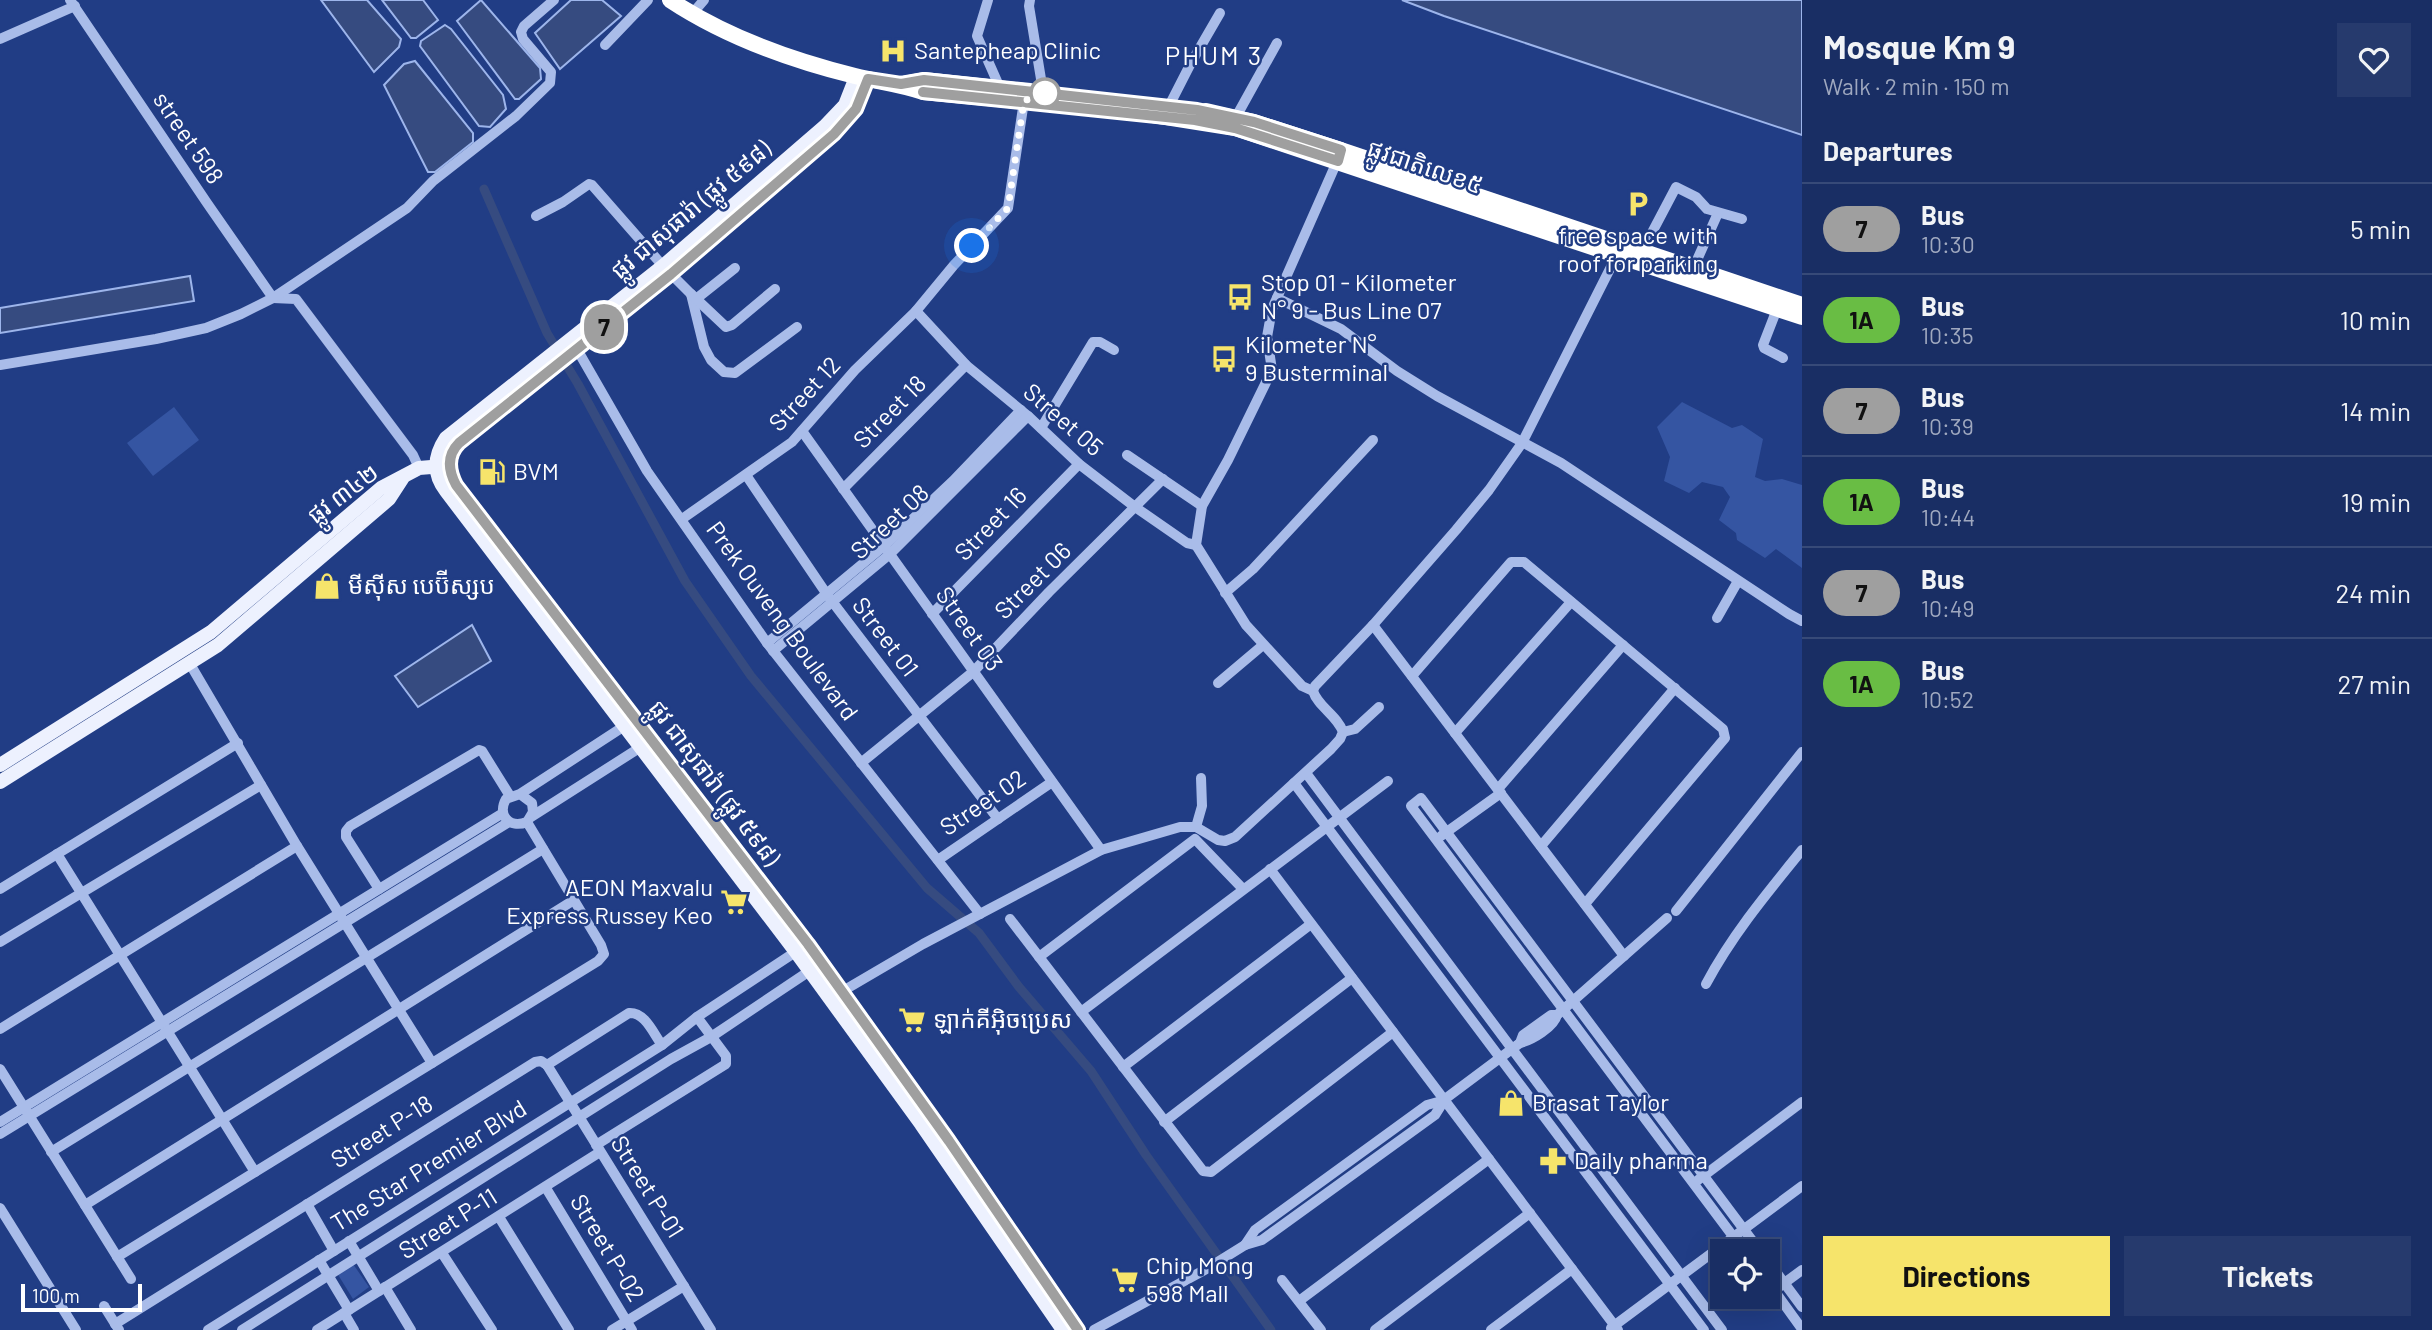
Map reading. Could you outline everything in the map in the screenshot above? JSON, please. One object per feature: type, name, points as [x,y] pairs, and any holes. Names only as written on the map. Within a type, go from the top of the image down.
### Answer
[{"type":"highway","name":"ផ្លូវជាតិលេខ៥","points":[[670,0],[690,13],[761,47],[862,78],[901,84],[923,92],[1236,117],[1339,156],[1619,251],[1802,317]]},
{"type":"highway","name":"ផ្លូវជាតិលេខ៥","points":[[901,84],[924,80],[1169,106],[1235,128],[1339,156]]},
{"type":"highway","name":"ផ្លូវជាតិលេខ៥","points":[[1619,251],[1644,253],[1802,305]]},
{"type":"main road","name":"ផ្លូវ ជាសុផារ៉ា (ផ្លូវ ៥៩៨)","points":[[862,78],[862,100],[849,119],[795,159],[667,270],[572,346],[446,438],[439,450],[443,466],[442,485],[631,721],[802,948],[1078,1330]]},
{"type":"main road","points":[[403,478],[419,468],[443,466]]},
{"type":"main road","name":"ផ្លូវ ៣៤២","points":[[0,782],[218,645],[390,499],[403,478]]},
{"type":"main road","name":"ផ្លូវ ៣៤២","points":[[0,765],[212,632],[380,488],[403,478]]},
{"type":"main road","name":"ផ្លូវ ជាសុផារ៉ា (ផ្លូវ ៥៩៨)","points":[[921,1113],[1062,1330]]},
{"type":"street","points":[[0,365],[206,328],[273,298],[407,208],[433,181],[516,116],[550,83],[551,72],[523,39],[521,32],[524,26],[554,0]]},
{"type":"street","points":[[605,45],[648,0]]},
{"type":"street","points":[[690,13],[704,0]]},
{"type":"street","points":[[988,0],[977,36],[1000,88]]},
{"type":"street","points":[[1030,0],[1028,6],[1041,79],[1040,92]]},
{"type":"street","points":[[0,39],[73,3]]},
{"type":"street","name":"street 598","points":[[73,3],[273,298]]},
{"type":"street","points":[[1169,106],[1220,13]]},
{"type":"street","points":[[1236,117],[1277,43]]},
{"type":"street","name":"Street 12","points":[[681,519],[792,442],[855,370],[916,311],[954,265],[1008,208],[1024,101]]},
{"type":"street","points":[[1339,156],[1277,298],[1267,337],[1272,370],[1202,506],[1196,545],[1263,646],[1302,686],[1313,691],[1343,732]]},
{"type":"street","points":[[536,216],[589,184],[592,185],[667,270],[726,327],[775,289]]},
{"type":"street","points":[[1644,253],[1676,187],[1696,197],[1707,208],[1742,219]]},
{"type":"street","points":[[1693,269],[1718,213]]},
{"type":"street","points":[[1313,691],[1472,510],[1522,443],[1619,251]]},
{"type":"street","points":[[694,296],[735,268]]},
{"type":"street","points":[[694,296],[704,347],[710,360],[729,374],[735,373],[797,327]]},
{"type":"street","points":[[273,298],[296,299],[419,468]]},
{"type":"street","points":[[1277,298],[1341,328],[1397,371],[1437,396],[1561,463],[1802,621]]},
{"type":"street","points":[[1777,309],[1763,345],[1783,358]]},
{"type":"street","name":"Street 05","points":[[916,311],[965,365],[1025,413],[1079,464],[1135,508],[1187,543],[1196,545]]},
{"type":"street","points":[[1041,428],[1093,342],[1100,342],[1114,350]]},
{"type":"street","name":"Prek Ouveng Boulevard","points":[[572,346],[647,471],[770,647],[862,762],[978,915]]},
{"type":"street","name":"Street 18","points":[[844,489],[965,365]]},
{"type":"street","points":[[770,647],[887,550],[1025,413]]},
{"type":"street","name":"Street 03","points":[[803,431],[1101,850]]},
{"type":"street","points":[[1226,593],[1253,569],[1373,440]]},
{"type":"street","points":[[1127,455],[1202,506]]},
{"type":"street","name":"Street 16","points":[[932,614],[1079,464]]},
{"type":"street","name":"Street 01","points":[[746,475],[830,598],[998,819]]},
{"type":"street","name":"Street 06","points":[[862,762],[974,672],[1049,592],[1163,479]]},
{"type":"street","points":[[1412,676],[1511,562],[1518,560],[1524,562],[1723,729],[1725,738],[1585,904]]},
{"type":"street","points":[[1717,618],[1738,581]]},
{"type":"street","points":[[1455,733],[1571,602]]},
{"type":"street","points":[[1373,625],[1624,956]]},
{"type":"street","points":[[1436,840],[1499,791],[1623,645]]},
{"type":"street","points":[[1218,682],[1263,646]]},
{"type":"street","points":[[190,664],[297,846],[432,1063]]},
{"type":"street","points":[[1541,846],[1675,688]]},
{"type":"street","points":[[1343,732],[1355,729],[1380,707]]},
{"type":"street","points":[[505,818],[504,803],[631,721]]},
{"type":"street","points":[[836,995],[1101,850],[1180,827],[1196,827],[1219,840],[1235,837],[1331,749],[1343,732]]},
{"type":"street","points":[[0,890],[238,743]]},
{"type":"street","points":[[505,818],[518,825],[529,820],[647,743]]},
{"type":"street","points":[[117,1257],[598,961],[604,954],[529,820],[532,803],[515,795],[479,750],[350,826],[346,831],[346,837],[379,889]]},
{"type":"street","points":[[1094,1330],[1209,1268],[1245,1245],[1262,1240],[1435,1115],[1445,1100],[1516,1046],[1528,1041],[1555,1021],[1560,1012],[1672,914],[1802,753]]},
{"type":"street","points":[[1306,773],[1480,1007],[1516,1046],[1540,1086],[1721,1330]]},
{"type":"street","points":[[1196,827],[1202,806],[1201,778]]},
{"type":"street","points":[[1081,1012],[1326,825],[1388,781]]},
{"type":"street","name":"Street 02","points":[[938,860],[1052,782]]},
{"type":"street","points":[[1294,783],[1704,1330]]},
{"type":"street","points":[[0,942],[261,785]]},
{"type":"street","points":[[1733,1237],[1628,1096],[1560,1012],[1500,925],[1410,806],[1421,798],[1751,1239]]},
{"type":"street","points":[[342,918],[379,889],[505,818]]},
{"type":"street","points":[[0,1134],[27,1112],[505,818]]},
{"type":"street","points":[[1039,957],[1195,839],[1243,889]]},
{"type":"street","points":[[0,1029],[297,846]]},
{"type":"street","points":[[51,1152],[543,849]]},
{"type":"street","points":[[1706,984],[1720,958],[1760,901],[1802,849]]},
{"type":"street","points":[[58,854],[255,1172]]},
{"type":"street","points":[[1270,869],[1572,1269],[1614,1329],[1681,1275],[1802,1186]]},
{"type":"street","points":[[85,1205],[574,900]]},
{"type":"street","points":[[1500,925],[1511,918]]},
{"type":"street","points":[[1010,919],[1203,1171],[1211,1172],[1393,1032]]},
{"type":"street","points":[[1123,1067],[1311,924]]},
{"type":"street","points":[[1411,939],[1423,929]]},
{"type":"street","name":"The Star Premier Blvd","points":[[208,1330],[662,1045],[696,1017],[802,948]]},
{"type":"street","points":[[774,966],[788,986]]},
{"type":"street","name":"The Star Premier Blvd","points":[[243,1330],[682,1053],[713,1039],[816,967]]},
{"type":"street","points":[[1164,1122],[1352,978]]},
{"type":"street","points":[[1469,1016],[1480,1007]]},
{"type":"street","name":"Street P-18","points":[[117,1327],[307,1203],[534,1062],[541,1061],[547,1065],[629,1013],[637,1012],[642,1016],[662,1045]]},
{"type":"street","points":[[696,1017],[713,1039]]},
{"type":"street","name":"Street P-11","points":[[317,1330],[546,1188],[598,1149],[726,1064],[726,1056],[713,1039]]},
{"type":"street","name":"Street P-01","points":[[547,1065],[711,1330]]},
{"type":"street","points":[[0,1069],[131,1279]]},
{"type":"street","points":[[1528,1095],[1540,1086]]},
{"type":"street","points":[[1628,1096],[1639,1089]]},
{"type":"street","points":[[1245,1245],[1255,1230],[1427,1105],[1445,1100]]},
{"type":"street","points":[[1693,1183],[1802,1101]]},
{"type":"street","points":[[0,1122],[27,1112]]},
{"type":"street","points":[[1299,1301],[1489,1159]]},
{"type":"street","points":[[1582,1167],[1594,1159]]},
{"type":"street","points":[[1330,1176],[1337,1185]]},
{"type":"street","name":"Street P-02","points":[[546,1188],[629,1326]]},
{"type":"street","points":[[307,1203],[334,1251]]},
{"type":"street","points":[[0,1208],[72,1329]]},
{"type":"street","points":[[1281,1211],[1289,1221]]},
{"type":"street","points":[[1375,1330],[1530,1213]]},
{"type":"street","points":[[499,1217],[569,1330]]},
{"type":"street","points":[[1640,1244],[1651,1235]]},
{"type":"street","points":[[349,1241],[411,1330]]},
{"type":"street","points":[[442,1253],[492,1330]]},
{"type":"street","points":[[319,1260],[354,1330]]},
{"type":"street","points":[[1491,1330],[1572,1269]]},
{"type":"street","points":[[1780,1284],[1802,1270]]},
{"type":"street","points":[[1780,1278],[1802,1307]]},
{"type":"street","points":[[1282,1280],[1321,1330]]},
{"type":"street","points":[[612,1330],[629,1326],[684,1286]]},
{"type":"street","points":[[1780,1299],[1802,1328]]},
{"type":"street","points":[[104,1306],[117,1327]]},
{"type":"street","points":[[1696,1319],[1708,1311]]},
{"type":"shaded area","points":[[321,0],[367,0],[401,39],[399,47],[374,72]]},
{"type":"shaded area","points":[[382,0],[423,0],[438,20],[416,38],[411,38]]},
{"type":"shaded area","points":[[481,0],[540,68],[541,79],[519,99],[515,99],[457,21]]},
{"type":"shaded area","points":[[571,0],[602,0],[621,16],[560,69],[535,33]]},
{"type":"shaded area","points":[[1402,0],[1802,0],[1802,135],[1444,16]]},
{"type":"shaded area","points":[[445,25],[503,95],[506,109],[490,127],[479,126],[420,46],[421,41]]},
{"type":"shaded area","points":[[415,61],[473,133],[473,142],[435,172],[428,172],[384,85],[404,64]]},
{"type":"shaded area","points":[[190,276],[194,301],[0,333],[0,308]]},
{"type":"shaded area","points":[[1682,402],[1732,428],[1742,425],[1763,439],[1755,477],[1765,481],[1782,479],[1802,485],[1802,568],[1776,549],[1765,558],[1737,540],[1736,533],[1719,520],[1730,497],[1723,487],[1702,482],[1689,493],[1664,481],[1670,457],[1657,427]]},
{"type":"shaded area","points":[[174,407],[199,440],[153,476],[127,443]]},
{"type":"shaded area","points":[[472,625],[491,661],[418,707],[395,676]]},
{"type":"shaded area","points":[[353,1264],[369,1287],[353,1299],[337,1273]]},
{"type":"waterway","points":[[484,189],[547,333],[578,384],[685,581],[751,676],[927,888],[979,933],[1019,987],[1091,1071],[1146,1155],[1271,1330]]},
{"type":"bus line","name":"7","points":[[923,92],[1195,120],[1235,128],[1338,161],[1341,150],[1236,117],[1197,110],[924,80],[901,84],[868,79],[862,100],[834,134],[671,274],[455,446],[451,453],[450,472],[456,485],[808,944],[949,1141],[1078,1330]]},
{"type":"place","name":"Santepheap Clinic","points":[[893,51]]},
{"type":"place","name":"free space with roof for parking","points":[[1638,204]]},
{"type":"place","name":"Stop 01 - Kilometer N° 9 - Bus Line 07","points":[[1240,297]]},
{"type":"place","name":"Kilometer N° 9 Busterminal","points":[[1224,359]]},
{"type":"place","name":"BVM","points":[[492,472]]},
{"type":"place","name":"មីសុីស បេប៊ីស្សប","points":[[327,586]]},
{"type":"place","name":"AEON Maxvalu Express Russey Keo","points":[[734,902]]},
{"type":"place","name":"ឡាក់គីអ៊ិចប្រេស","points":[[912,1020]]},
{"type":"place","name":"Brasat Taylor","points":[[1511,1103]]},
{"type":"place","name":"Daily pharma","points":[[1553,1161]]},
{"type":"place","name":"Chip Mong 598 Mall","points":[[1125,1280]]},
{"type":"district","name":"PHUM 3","points":[[1214,56]]},
{"type":"route","points":[[972,246],[1008,208],[1024,101],[1045,93]]}]
